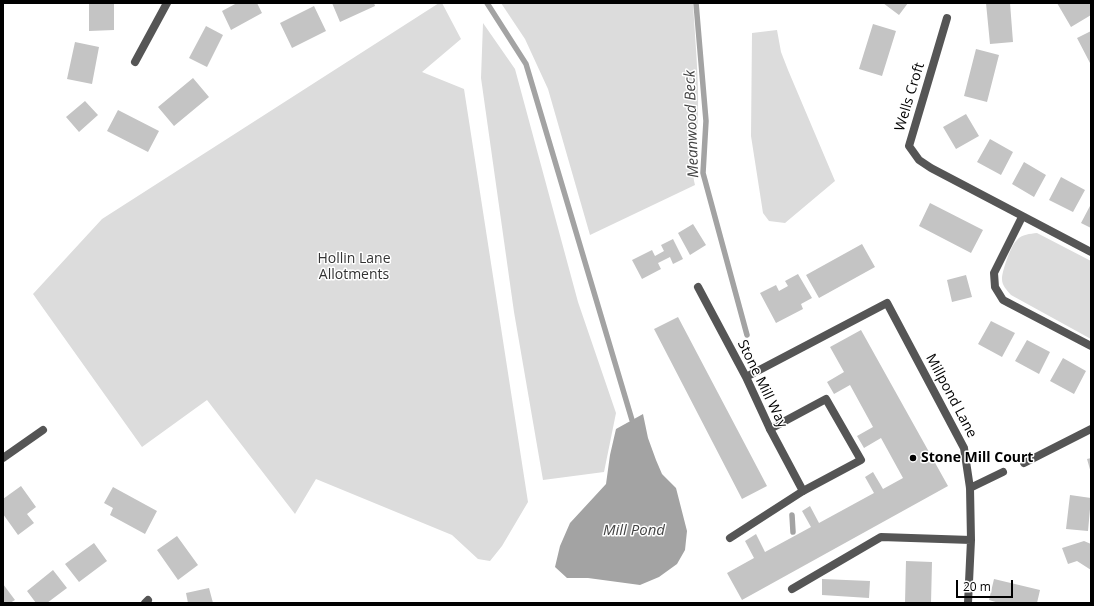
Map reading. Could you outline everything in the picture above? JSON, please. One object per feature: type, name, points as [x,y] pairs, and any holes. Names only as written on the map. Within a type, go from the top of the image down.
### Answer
[{"type":"street","points":[[135,62],[167,3]]},
{"type":"street","name":"Wells Croft","points":[[947,18],[909,146],[919,160],[931,168],[1022,217]]},
{"type":"street","points":[[1091,252],[1022,217],[994,273],[995,287],[1003,300],[1091,346]]},
{"type":"street","name":"Stone Mill Way","points":[[698,287],[746,377],[770,430],[803,492]]},
{"type":"street","name":"Millpond Lane","points":[[746,377],[887,304],[964,448],[970,488],[971,540],[968,603]]},
{"type":"street","points":[[730,538],[803,492],[861,460],[826,399],[770,430]]},
{"type":"street","points":[[1024,463],[1091,429]]},
{"type":"street","points":[[3,458],[43,430]]},
{"type":"street","points":[[970,488],[1003,472]]},
{"type":"street","points":[[792,589],[881,537],[971,540]]},
{"type":"green space","name":"Hollin Lane Allotments","points":[[439,3],[442,3],[461,39],[422,72],[464,89],[528,502],[502,546],[490,561],[478,559],[452,535],[316,479],[295,514],[207,400],[142,447],[33,294],[102,219]]},
{"type":"green space","points":[[501,3],[693,3],[698,100],[698,123],[693,158],[693,176],[695,185],[590,235],[548,89],[525,39]]},
{"type":"green space","points":[[483,23],[515,69],[578,302],[616,413],[604,472],[543,480],[514,312],[481,78]]},
{"type":"green space","points":[[777,30],[781,52],[835,181],[785,223],[769,221],[763,213],[751,136],[752,33]]},
{"type":"green space","points":[[1037,233],[1091,261],[1091,339],[1011,295],[1004,286],[1002,279],[1007,258],[1015,243],[1024,235]]},
{"type":"water","name":"Mill Pond","points":[[643,414],[648,438],[662,474],[676,488],[687,531],[685,550],[677,564],[659,577],[640,585],[588,578],[567,578],[555,567],[560,546],[570,523],[606,484],[610,455],[616,429]]},
{"type":"building","points":[[89,3],[114,3],[114,30],[89,31]]},
{"type":"building","points":[[237,3],[257,3],[262,13],[231,30],[222,11]]},
{"type":"building","points":[[332,3],[374,3],[375,6],[340,22]]},
{"type":"building","points":[[883,3],[908,3],[899,15]]},
{"type":"building","points":[[986,3],[1010,3],[1013,42],[990,44]]},
{"type":"building","points":[[1057,3],[1091,3],[1091,15],[1071,27]]},
{"type":"building","points":[[314,6],[326,31],[292,48],[280,23]]},
{"type":"building","points":[[873,24],[896,31],[882,76],[859,69]]},
{"type":"building","points":[[206,26],[223,35],[207,67],[189,58]]},
{"type":"building","points":[[1091,31],[1091,62],[1090,63],[1077,38]]},
{"type":"building","points":[[75,42],[99,47],[92,84],[67,79]]},
{"type":"building","points":[[976,49],[999,55],[987,102],[964,96]]},
{"type":"building","points":[[193,78],[209,97],[174,126],[158,107]]},
{"type":"building","points":[[85,101],[98,115],[79,132],[66,117]]},
{"type":"building","points":[[118,110],[159,131],[148,152],[107,131]]},
{"type":"building","points":[[966,114],[979,136],[956,149],[943,127]]},
{"type":"building","points":[[990,139],[1013,152],[1001,175],[977,162]]},
{"type":"building","points":[[1024,162],[1046,175],[1034,197],[1012,184]]},
{"type":"building","points":[[1061,177],[1085,190],[1073,212],[1049,200]]},
{"type":"building","points":[[930,203],[983,230],[971,253],[919,226]]},
{"type":"building","points":[[1091,204],[1091,228],[1081,223]]},
{"type":"building","points":[[693,224],[706,245],[690,255],[678,233]]},
{"type":"building","points":[[673,239],[683,259],[673,264],[670,257],[658,263],[661,269],[642,279],[632,260],[652,250],[655,256],[664,251],[661,245]]},
{"type":"building","points":[[862,244],[875,267],[819,298],[806,275]]},
{"type":"building","points":[[798,274],[812,298],[801,304],[803,309],[776,323],[760,293],[776,285],[779,291],[788,286],[785,281]]},
{"type":"building","points":[[966,275],[972,297],[952,302],[947,280]]},
{"type":"building","points":[[678,317],[767,486],[742,499],[654,329]]},
{"type":"building","points":[[991,321],[1015,333],[1002,357],[978,344]]},
{"type":"building","name":"Stone Mill Court","points":[[861,330],[948,486],[742,600],[727,573],[754,558],[745,541],[756,534],[765,552],[811,527],[802,511],[810,506],[819,523],[874,493],[865,477],[873,472],[883,489],[903,478],[881,438],[864,448],[857,436],[873,427],[850,385],[834,394],[827,382],[844,372],[830,347]]},
{"type":"building","points":[[1027,340],[1050,352],[1039,374],[1015,361]]},
{"type":"building","points":[[1063,358],[1086,371],[1074,394],[1050,381]]},
{"type":"building","points":[[1091,458],[1091,473],[1087,459]]},
{"type":"building","points":[[21,486],[36,507],[27,514],[34,523],[18,535],[3,514],[3,499]]},
{"type":"building","points":[[113,487],[157,511],[145,534],[110,515],[113,508],[104,503]]},
{"type":"building","points":[[1070,495],[1091,498],[1088,531],[1066,529]]},
{"type":"building","points":[[177,536],[198,565],[178,580],[157,550]]},
{"type":"building","points":[[1084,541],[1091,544],[1091,570],[1077,561],[1068,564],[1062,548]]},
{"type":"building","points":[[94,543],[107,561],[79,582],[65,564]]},
{"type":"building","points":[[906,561],[932,562],[931,603],[905,603]]},
{"type":"building","points":[[53,570],[67,588],[47,603],[36,603],[27,591]]},
{"type":"building","points":[[822,579],[870,581],[869,598],[822,595]]},
{"type":"building","points":[[994,579],[1040,590],[1037,603],[999,603],[989,600]]},
{"type":"building","points":[[3,584],[15,600],[10,603],[3,603]]},
{"type":"building","points":[[209,588],[213,603],[188,603],[186,593]]},
{"type":"waterway","points":[[487,3],[526,64],[632,420]]},
{"type":"waterway","name":"Meanwood Beck","points":[[696,3],[706,121],[703,173],[747,335]]},
{"type":"waterway","name":"Meanwood Beck","points":[[792,515],[793,532]]},
{"type":"place","name":"Stone Mill Court","points":[[913,458]]}]
